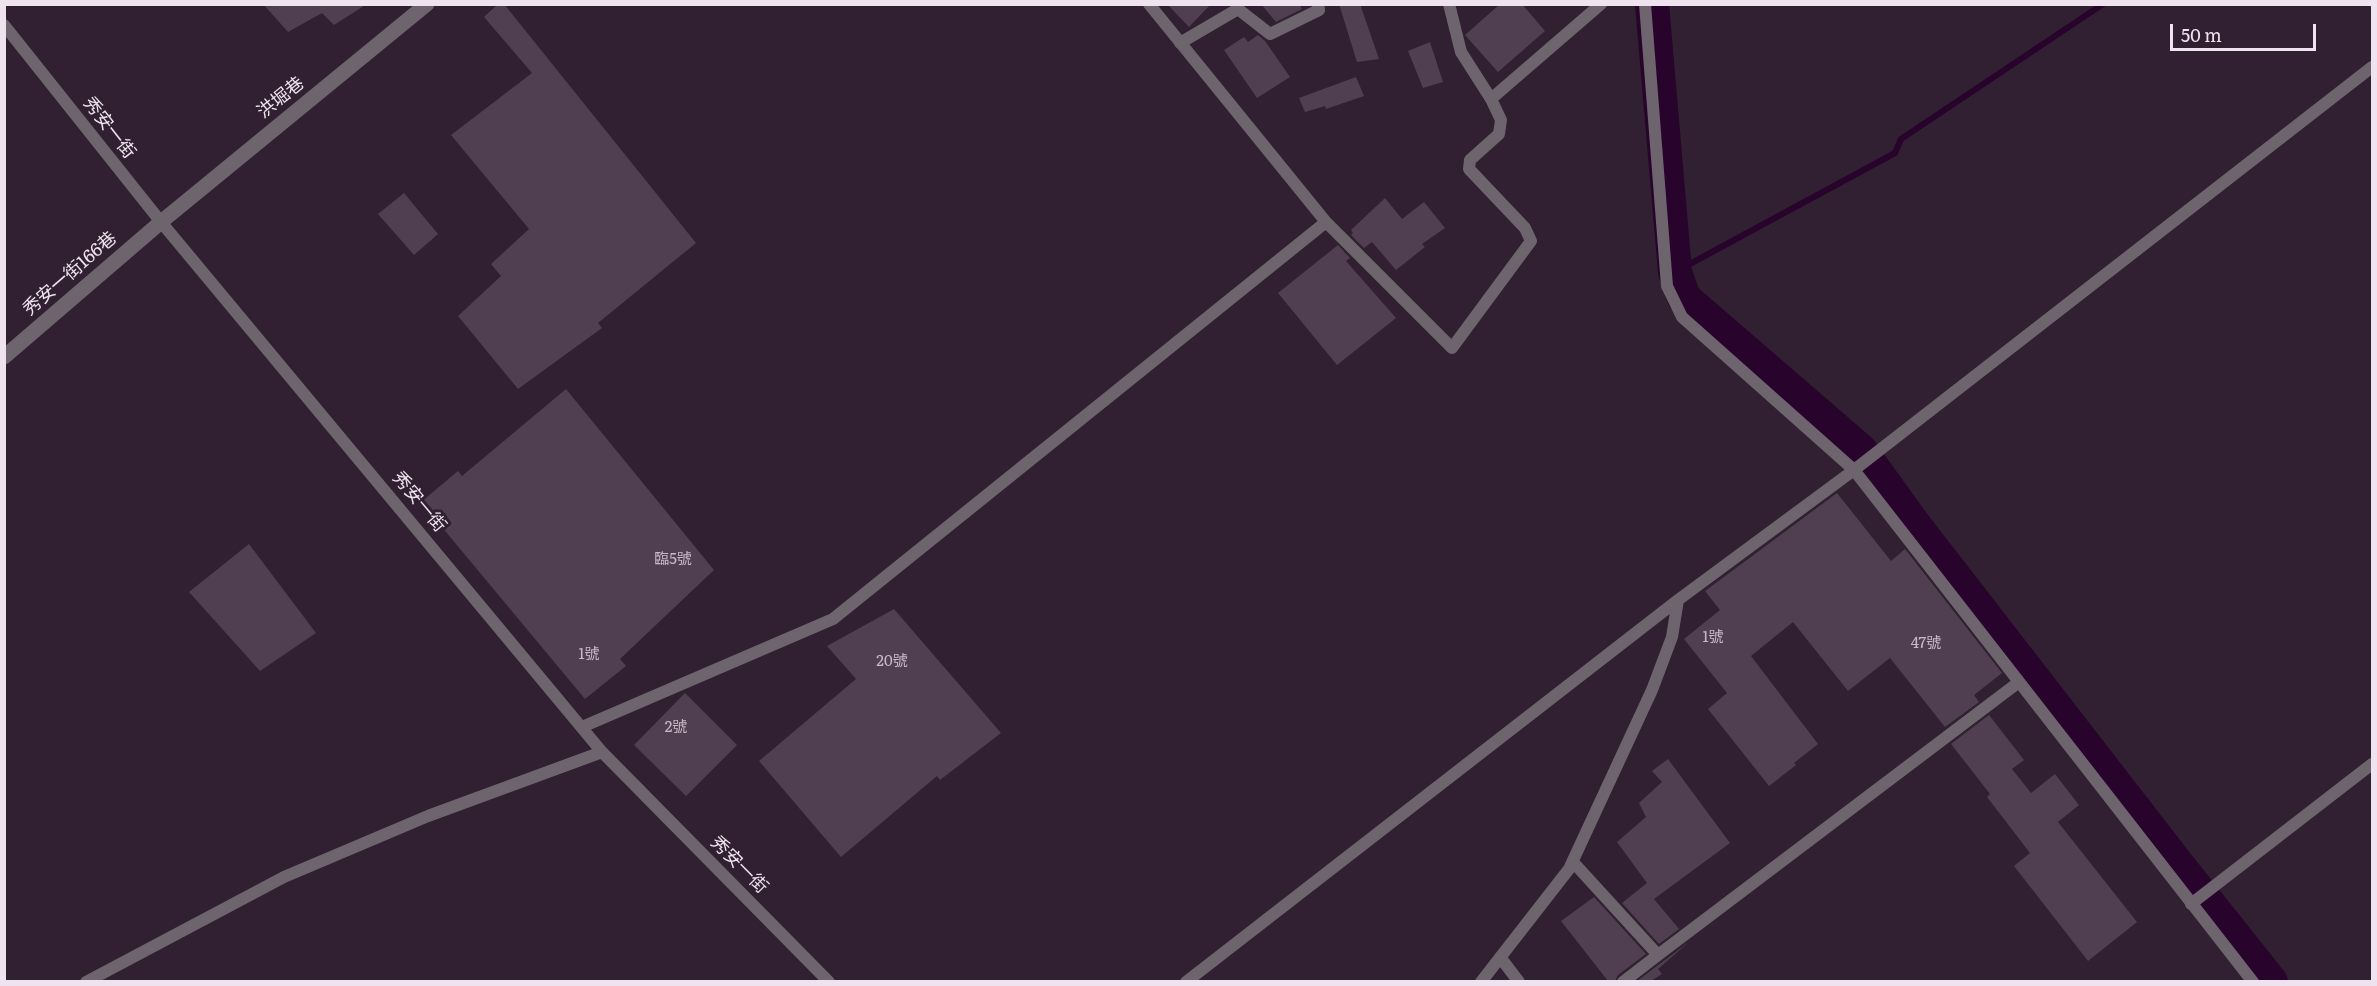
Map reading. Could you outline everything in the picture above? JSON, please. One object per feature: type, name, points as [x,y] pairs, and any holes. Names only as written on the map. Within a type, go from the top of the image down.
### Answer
[{"type":"street","name":"洪堀巷","points":[[161,222],[427,4]]},
{"type":"street","name":"秀安一街166巷","points":[[4,357],[161,222]]},
{"type":"lane","points":[[1149,4],[1326,222],[1452,348],[1531,241],[1525,228],[1469,169],[1470,160],[1499,134],[1501,120],[1491,99],[1461,52],[1449,4]]},
{"type":"lane","points":[[1180,43],[1238,9],[1270,34],[1319,10],[1318,4]]},
{"type":"lane","points":[[1491,99],[1601,4]]},
{"type":"lane","points":[[1645,4],[1667,286],[1682,317],[1854,470],[2253,981]]},
{"type":"lane","name":"秀安一街","points":[[4,25],[161,222],[602,752],[829,981]]},
{"type":"lane","points":[[1186,981],[1678,600],[1854,470],[2373,68]]},
{"type":"lane","points":[[582,727],[833,619],[1326,222]]},
{"type":"lane","points":[[1481,981],[1573,862],[1652,690],[1672,637],[1678,600]]},
{"type":"lane","points":[[1623,981],[2019,682]]},
{"type":"lane","points":[[86,981],[284,877],[428,816],[602,752]]},
{"type":"lane","points":[[2191,904],[2373,764]]},
{"type":"lane","points":[[1573,862],[1658,955]]},
{"type":"lane","points":[[1500,957],[1519,981]]},
{"type":"building","points":[[263,4],[367,4],[334,25],[322,13],[288,32]]},
{"type":"building","points":[[498,4],[504,4],[696,243],[598,323],[602,328],[518,389],[458,316],[501,276],[491,264],[529,229],[451,135],[532,73],[484,17]]},
{"type":"building","points":[[1167,4],[1211,4],[1189,27]]},
{"type":"building","points":[[1261,4],[1299,4],[1302,9],[1276,22]]},
{"type":"building","points":[[1339,4],[1360,4],[1379,59],[1357,62]]},
{"type":"building","points":[[1500,4],[1522,4],[1545,31],[1498,72],[1465,35]]},
{"type":"building","points":[[1258,35],[1265,41],[1290,77],[1257,98],[1224,50],[1244,37],[1248,42]]},
{"type":"building","points":[[1430,42],[1443,82],[1423,88],[1408,51]]},
{"type":"building","points":[[1356,77],[1364,96],[1326,109],[1325,106],[1305,112],[1299,98]]},
{"type":"building","points":[[404,193],[438,234],[414,255],[378,214]]},
{"type":"building","points":[[1385,198],[1402,219],[1424,202],[1445,228],[1422,244],[1425,247],[1396,270],[1372,242],[1364,248],[1351,235],[1353,233],[1351,230]]},
{"type":"building","points":[[1338,245],[1350,258],[1346,261],[1396,318],[1337,365],[1278,293]]},
{"type":"building","points":[[566,389],[714,570],[620,659],[626,666],[585,699],[421,502],[458,471],[462,476]]},
{"type":"building","points":[[1837,493],[1891,561],[1905,549],[2002,673],[1974,695],[1979,702],[1945,727],[1890,658],[1848,691],[1793,622],[1751,656],[1818,744],[1769,786],[1708,709],[1727,693],[1684,639],[1720,610],[1705,591]]},
{"type":"building","points":[[249,544],[316,633],[260,671],[189,592]]},
{"type":"building","points":[[894,609],[1001,733],[940,780],[937,776],[841,857],[759,761],[856,679],[827,646]]},
{"type":"building","points":[[685,693],[737,745],[686,796],[634,745]]},
{"type":"building","points":[[1989,715],[2024,760],[2012,769],[2031,793],[2055,774],[2079,805],[2058,822],[2137,922],[2088,961],[2014,866],[2030,853],[1987,797],[1990,794],[1951,744]]},
{"type":"building","points":[[1668,759],[1730,843],[1654,899],[1679,929],[1659,944],[1622,903],[1647,883],[1617,842],[1646,817],[1639,803],[1662,782],[1652,771]]},
{"type":"building","points":[[1594,897],[1646,954],[1618,975],[1615,981],[1608,981],[1561,921]]},
{"type":"building","points":[[1689,942],[1658,969],[1662,974],[1651,981],[1637,981]]},
{"type":"waterway","points":[[1652,4],[1675,272],[1684,298],[1860,450],[1915,526],[2271,982]]},
{"type":"waterway","points":[[1675,272],[1895,153],[1901,139],[2103,4]]}]
